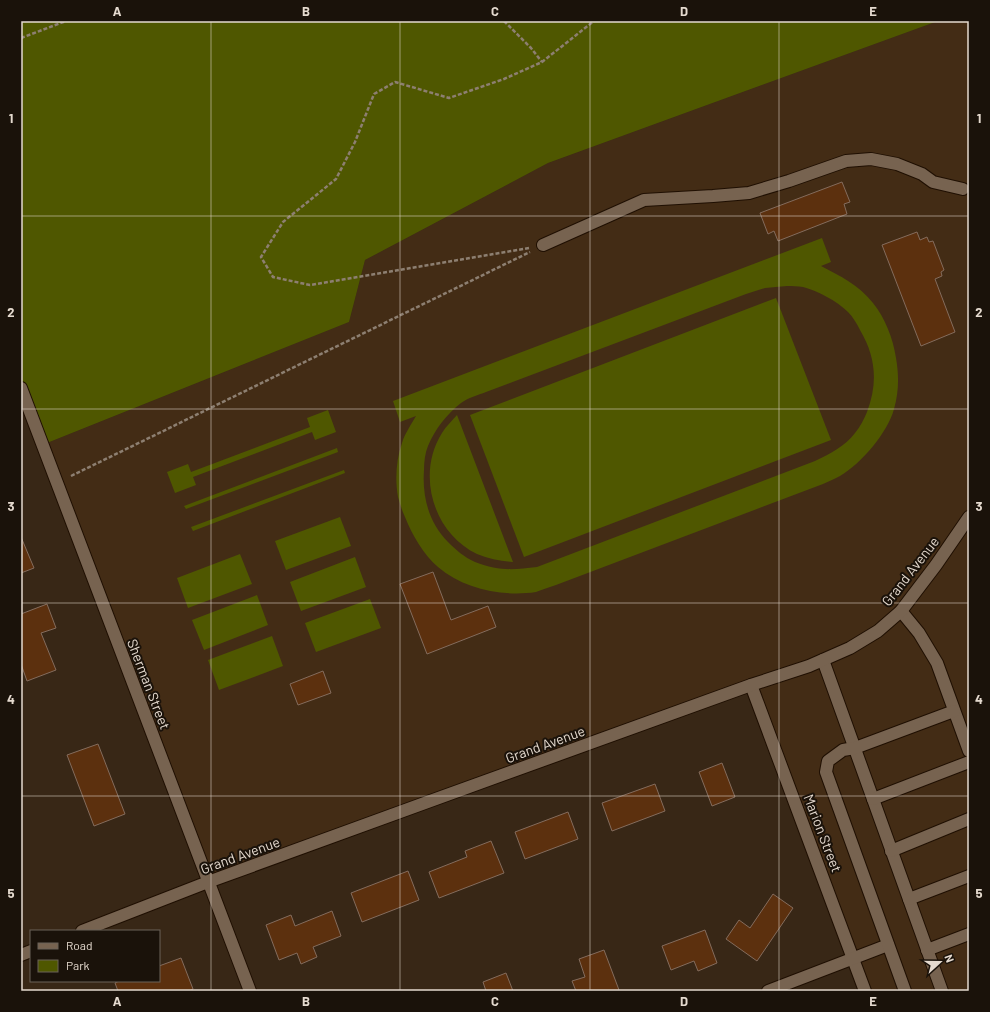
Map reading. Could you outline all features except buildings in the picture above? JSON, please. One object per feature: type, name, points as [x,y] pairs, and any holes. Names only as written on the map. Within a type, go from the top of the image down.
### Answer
[{"type":"street","points":[[543,245],[644,200],[749,193],[846,161],[871,159],[897,164],[922,174],[933,182],[963,190]]},
{"type":"street","name":"Sherman Street","points":[[21,388],[250,991]]},
{"type":"street","name":"Grand Avenue","points":[[85,930],[208,882],[422,804],[752,685],[809,666],[850,648],[878,631],[901,611],[936,565],[969,517]]},
{"type":"street","points":[[901,611],[920,633],[937,663],[969,751]]},
{"type":"street","points":[[823,660],[942,991]]},
{"type":"street","name":"Marion Street","points":[[752,685],[865,991]]},
{"type":"street","points":[[905,991],[826,772],[828,761],[843,750],[855,748],[954,711]]},
{"type":"street","points":[[873,799],[969,762]]},
{"type":"street","points":[[891,851],[969,819]]},
{"type":"street","points":[[909,899],[969,876]]},
{"type":"street","points":[[927,950],[969,934]]},
{"type":"street","points":[[768,991],[888,945]]},
{"type":"path","points":[[21,38],[66,21]]},
{"type":"path","points":[[504,21],[531,48],[542,62]]},
{"type":"path","points":[[543,245],[310,285],[273,277],[261,257],[283,222],[336,179],[355,142],[374,94],[396,82],[449,98],[504,79],[542,62],[594,21]]},
{"type":"path","points":[[57,483],[543,245]]},
{"type":"shaded area","points":[[938,21],[969,21],[969,991],[865,991],[751,685],[208,882],[42,445],[349,322],[365,260],[548,163]]},
{"type":"green space","points":[[21,21],[938,21],[548,163],[365,260],[349,322],[42,445],[21,388]]},
{"type":"green space","points":[[822,238],[831,262],[821,266],[835,273],[862,291],[881,315],[893,343],[898,377],[896,403],[886,427],[873,447],[865,456],[840,476],[823,484],[556,585],[536,592],[523,593],[484,590],[459,581],[438,567],[428,557],[419,544],[411,531],[402,510],[398,497],[397,484],[397,463],[400,450],[405,436],[416,416],[400,422],[393,401]],"holes":[[[789,286],[803,287],[815,291],[833,300],[844,308],[856,323],[869,350],[874,370],[871,401],[859,428],[842,446],[815,461],[537,567],[506,569],[483,565],[464,556],[441,535],[428,509],[424,490],[424,464],[428,446],[438,428],[446,417],[461,403],[476,395],[746,294],[765,288]]]},
{"type":"green space","points":[[776,298],[831,440],[524,557],[470,415]]},
{"type":"green space","points":[[328,410],[336,432],[315,440],[312,432],[193,477],[196,485],[175,493],[167,472],[188,464],[191,472],[310,427],[307,418]]},
{"type":"green space","points":[[457,415],[513,562],[495,560],[482,556],[462,544],[449,532],[433,501],[430,484],[430,466],[434,449],[444,430]]},
{"type":"green space","points":[[337,448],[338,452],[186,509],[184,506]]},
{"type":"green space","points":[[344,470],[345,473],[193,531],[191,527]]},
{"type":"green space","points":[[340,517],[351,546],[286,570],[275,541]]},
{"type":"green space","points":[[240,554],[252,584],[188,608],[177,578]]},
{"type":"green space","points":[[355,557],[366,587],[301,611],[290,582]]},
{"type":"green space","points":[[257,595],[268,625],[204,650],[192,620]]},
{"type":"green space","points":[[370,599],[381,628],[316,652],[305,623]]},
{"type":"green space","points":[[272,636],[283,666],[219,690],[208,660]]}]
